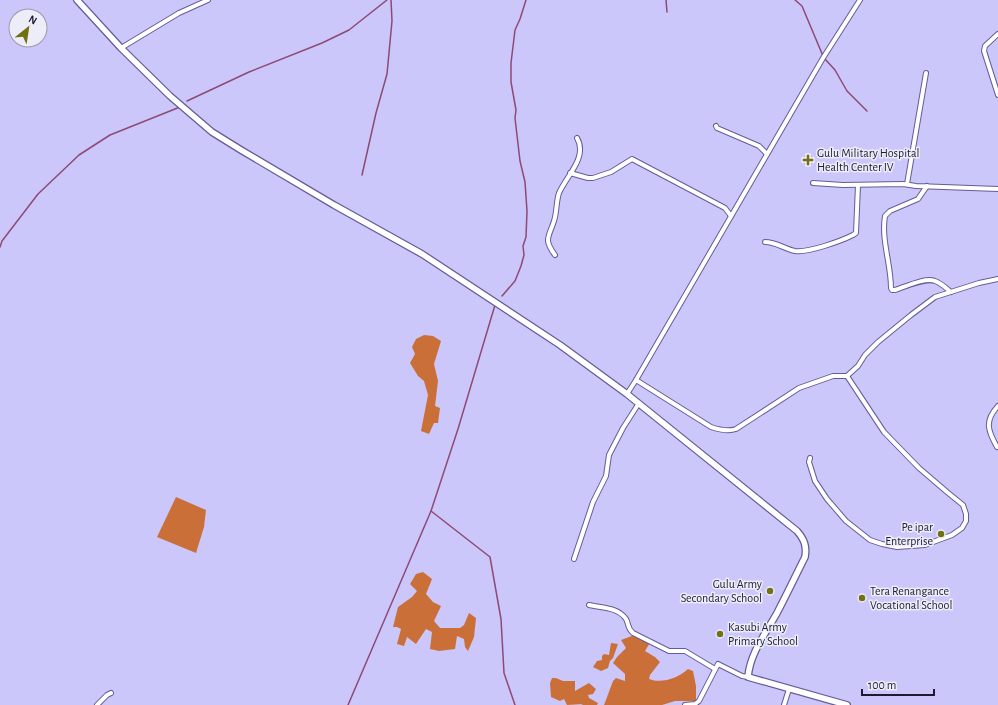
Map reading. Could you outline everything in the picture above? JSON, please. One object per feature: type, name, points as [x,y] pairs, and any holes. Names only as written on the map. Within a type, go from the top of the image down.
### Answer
[{"type":"street","points":[[77,0],[121,48],[212,132],[334,205],[422,254],[571,352],[639,403],[797,531],[805,544],[805,557],[752,660],[748,677]]},
{"type":"street","points":[[121,48],[179,13],[208,0]]},
{"type":"street","points":[[627,394],[823,58],[860,0]]},
{"type":"street","points":[[998,34],[985,46],[984,51],[998,95]]},
{"type":"street","points":[[907,184],[926,73]]},
{"type":"street","points":[[716,126],[717,128],[759,146],[767,154]]},
{"type":"street","points":[[555,255],[548,246],[548,239],[556,215],[559,193],[580,158],[582,147],[577,138]]},
{"type":"street","points":[[570,173],[593,178],[615,170],[632,159],[725,208],[732,216]]},
{"type":"street","points":[[813,183],[858,185],[907,184],[998,188]]},
{"type":"street","points":[[765,242],[796,251],[802,251],[834,243],[854,235],[856,233],[858,185]]},
{"type":"street","points":[[927,186],[918,199],[890,211],[885,216],[885,244],[890,268],[891,288],[892,290],[895,290],[918,282],[930,280],[938,282],[951,292]]},
{"type":"street","points":[[636,380],[712,427],[728,431],[736,428],[799,388],[833,376],[847,376],[858,366],[865,355],[911,315],[935,297],[998,279]]},
{"type":"street","points":[[810,458],[809,462],[815,480],[827,499],[846,521],[870,540],[897,547],[925,545],[952,535],[962,528],[966,521],[966,514],[963,505],[919,468],[884,432],[847,376]]},
{"type":"street","points":[[574,559],[593,502],[606,476],[609,454],[639,403]]},
{"type":"street","points":[[997,447],[988,430],[992,413],[998,406]]},
{"type":"street","points":[[589,605],[618,611],[627,620],[628,628],[633,633],[669,651],[685,651],[715,669]]},
{"type":"street","points":[[685,705],[695,704],[699,701],[718,664],[742,676],[829,702],[847,705]]},
{"type":"street","points":[[784,705],[789,689]]},
{"type":"street","points":[[96,705],[107,695],[111,694]]},
{"type":"shaded area","points":[[424,335],[433,336],[441,341],[434,364],[438,381],[435,406],[440,408],[438,423],[434,423],[429,434],[421,431],[428,395],[424,381],[418,376],[410,363],[415,354],[412,347],[416,339]]},
{"type":"shaded area","points":[[176,497],[206,510],[204,527],[196,553],[157,537]]},
{"type":"shaded area","points":[[423,572],[432,579],[426,594],[433,602],[441,606],[434,621],[440,628],[460,628],[464,625],[469,613],[476,618],[474,637],[468,651],[465,647],[464,639],[457,636],[455,649],[439,651],[430,649],[432,632],[426,629],[416,644],[407,637],[404,646],[397,644],[401,629],[393,627],[398,607],[412,597],[417,591],[410,584],[416,574]]},
{"type":"shaded area","points":[[637,634],[651,641],[645,651],[660,662],[650,675],[649,679],[659,681],[670,679],[680,675],[688,669],[693,671],[696,686],[696,701],[675,701],[662,705],[604,705],[613,681],[616,678],[625,681],[625,674],[613,663],[626,648],[621,640]]},
{"type":"shaded area","points":[[611,643],[618,644],[608,668],[601,671],[593,667],[597,661],[602,660],[602,656],[604,654],[609,655]]},
{"type":"shaded area","points":[[552,678],[563,681],[575,681],[575,691],[589,683],[596,689],[593,694],[588,695],[589,698],[598,703],[597,705],[567,705],[564,699],[560,701],[551,697],[550,683]]},
{"type":"waterway","points":[[187,101],[249,72],[322,43],[349,30],[387,0]]},
{"type":"waterway","points":[[362,175],[376,113],[387,74],[392,21],[391,0]]},
{"type":"waterway","points":[[502,296],[515,281],[524,255],[523,246],[526,237],[527,211],[525,182],[520,161],[515,118],[516,110],[511,82],[511,63],[515,30],[526,0]]},
{"type":"waterway","points":[[666,0],[667,12]]},
{"type":"waterway","points":[[795,0],[802,6],[823,56]]},
{"type":"waterway","points":[[825,59],[835,70],[847,91],[867,111]]},
{"type":"waterway","points":[[0,247],[2,241],[38,194],[79,155],[110,135],[180,107]]},
{"type":"waterway","points":[[348,705],[431,511],[458,429],[495,305]]},
{"type":"waterway","points":[[431,511],[490,557],[501,619],[504,673],[515,705]]},
{"type":"place","name":"Gulu Military Hospital Health Center IV","points":[[808,160]]},
{"type":"place","name":"Pe ipar Enterprise","points":[[941,534]]},
{"type":"place","name":"Gulu Army Secondary School","points":[[770,591]]},
{"type":"place","name":"Tera Renangance Vocational School","points":[[862,598]]},
{"type":"place","name":"Kasubi Army Primary School","points":[[720,634]]}]
